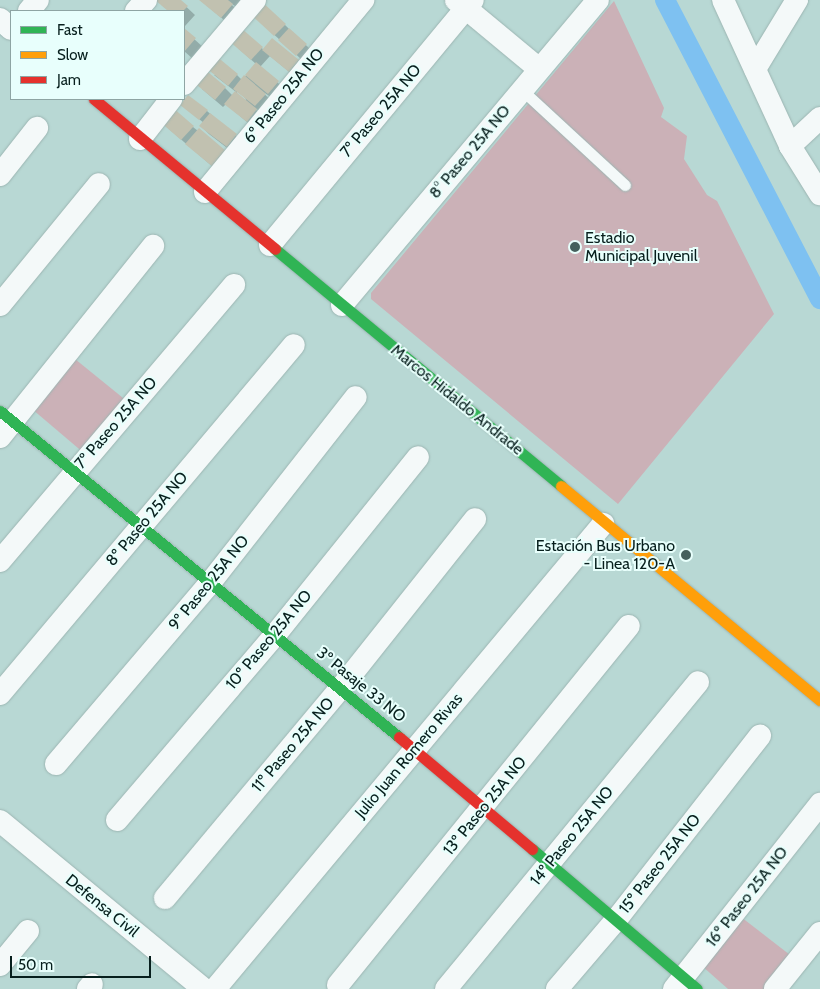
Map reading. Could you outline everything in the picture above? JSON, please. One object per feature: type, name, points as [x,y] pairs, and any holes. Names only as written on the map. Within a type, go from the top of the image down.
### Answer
[{"type":"street","points":[[30,10],[38,0]]},
{"type":"street","points":[[137,10],[146,0]]},
{"type":"street","points":[[185,83],[255,0]]},
{"type":"street","name":"6º Paseo 25A NO","points":[[206,192],[364,0]]},
{"type":"street","name":"8° Paseo 25A NO","points":[[342,305],[598,0]]},
{"type":"street","points":[[723,0],[790,146],[820,194]]},
{"type":"street","points":[[755,69],[797,0]]},
{"type":"street","points":[[465,3],[539,69]]},
{"type":"street","name":"7º Paseo 25A NO","points":[[270,245],[465,3]]},
{"type":"street","points":[[0,20],[10,28]]},
{"type":"street","name":"Marcos Hidaldo Andrade","points":[[95,100],[603,524],[820,700]]},
{"type":"street","points":[[140,138],[170,100]]},
{"type":"street","points":[[790,146],[820,118]]},
{"type":"street","points":[[0,175],[37,128]]},
{"type":"street","points":[[0,305],[99,184]]},
{"type":"street","points":[[4,423],[153,246]]},
{"type":"street","name":"7º Paseo 25A NO","points":[[0,561],[234,285]]},
{"type":"street","name":"8º Paseo 25A NO","points":[[0,694],[294,345]]},
{"type":"street","name":"9º Paseo 25A NO","points":[[56,764],[210,582],[356,397]]},
{"type":"street","name":"3º Pasaje 33 NO","points":[[4,423],[74,472],[140,528],[210,582],[414,749],[616,920],[685,985]]},
{"type":"street","name":"10º Paseo 25A NO","points":[[118,820],[274,635],[418,457]]},
{"type":"street","name":"11º Paseo 25A NO","points":[[165,898],[340,689],[475,519]]},
{"type":"street","name":"Julio Juan Romero Rivas","points":[[215,989],[603,524]]},
{"type":"street","name":"13º Paseo 25A NO","points":[[338,985],[630,626]]},
{"type":"street","name":"14º Paseo 25A NO","points":[[446,989],[698,682]]},
{"type":"street","name":"15º Paseo 25A NO","points":[[557,989],[616,920],[760,736]]},
{"type":"street","name":"16º Paseo 25A NO","points":[[685,985],[820,804]]},
{"type":"street","name":"Defensa Civil","points":[[0,821],[204,989]]},
{"type":"street","points":[[0,965],[28,931]]},
{"type":"street","points":[[775,989],[820,933]]},
{"type":"lane","points":[[522,90],[625,185]]},
{"type":"shaded area","name":"Estadio Municipal Juvenil","points":[[614,1],[664,108],[661,117],[687,136],[684,159],[707,195],[717,201],[774,314],[618,504],[371,299],[371,293]]},
{"type":"shaded area","points":[[75,359],[128,402],[85,454],[32,409]]},
{"type":"shaded area","points":[[741,917],[794,958],[768,989],[728,989],[702,966]]},
{"type":"building","points":[[155,0],[181,0],[188,6],[184,10],[167,10]]},
{"type":"building","points":[[199,0],[228,0],[233,4],[221,18]]},
{"type":"building","points":[[260,0],[286,24],[274,36],[249,13]]},
{"type":"building","points":[[241,28],[263,47],[251,60],[229,41]]},
{"type":"building","points":[[289,28],[307,44],[296,56],[278,40]]},
{"type":"building","points":[[185,29],[196,38],[185,51]]},
{"type":"building","points":[[272,38],[299,60],[289,72],[262,50]]},
{"type":"building","points":[[215,55],[238,74],[228,86],[205,67]]},
{"type":"building","points":[[256,62],[279,81],[268,94],[245,75]]},
{"type":"building","points":[[203,68],[226,87],[215,100],[192,81]]},
{"type":"building","points":[[244,75],[266,94],[255,106],[233,89]]},
{"type":"building","points":[[235,91],[257,109],[247,122],[224,104]]},
{"type":"building","points":[[188,95],[208,110],[199,120],[180,105]]},
{"type":"building","points":[[172,107],[194,126],[181,140],[159,121]]},
{"type":"building","points":[[210,113],[237,134],[227,147],[199,126]]},
{"type":"building","points":[[199,128],[226,151],[213,167],[185,144]]},
{"type":"waterway","points":[[665,0],[820,299]]},
{"type":"traffic: fast","points":[[275,249],[561,486]]},
{"type":"traffic: fast","points":[[0,411],[399,737]]},
{"type":"traffic: fast","points":[[532,849],[697,989]]},
{"type":"traffic: slow","points":[[561,486],[820,700]]},
{"type":"traffic: jam","points":[[95,100],[275,249]]},
{"type":"traffic: jam","points":[[399,737],[532,849]]},
{"type":"place","name":"Estadio Municipal Juvenil","points":[[575,247]]},
{"type":"place","name":"Estación Bus Urbano - Linea 120-A","points":[[686,555]]}]
